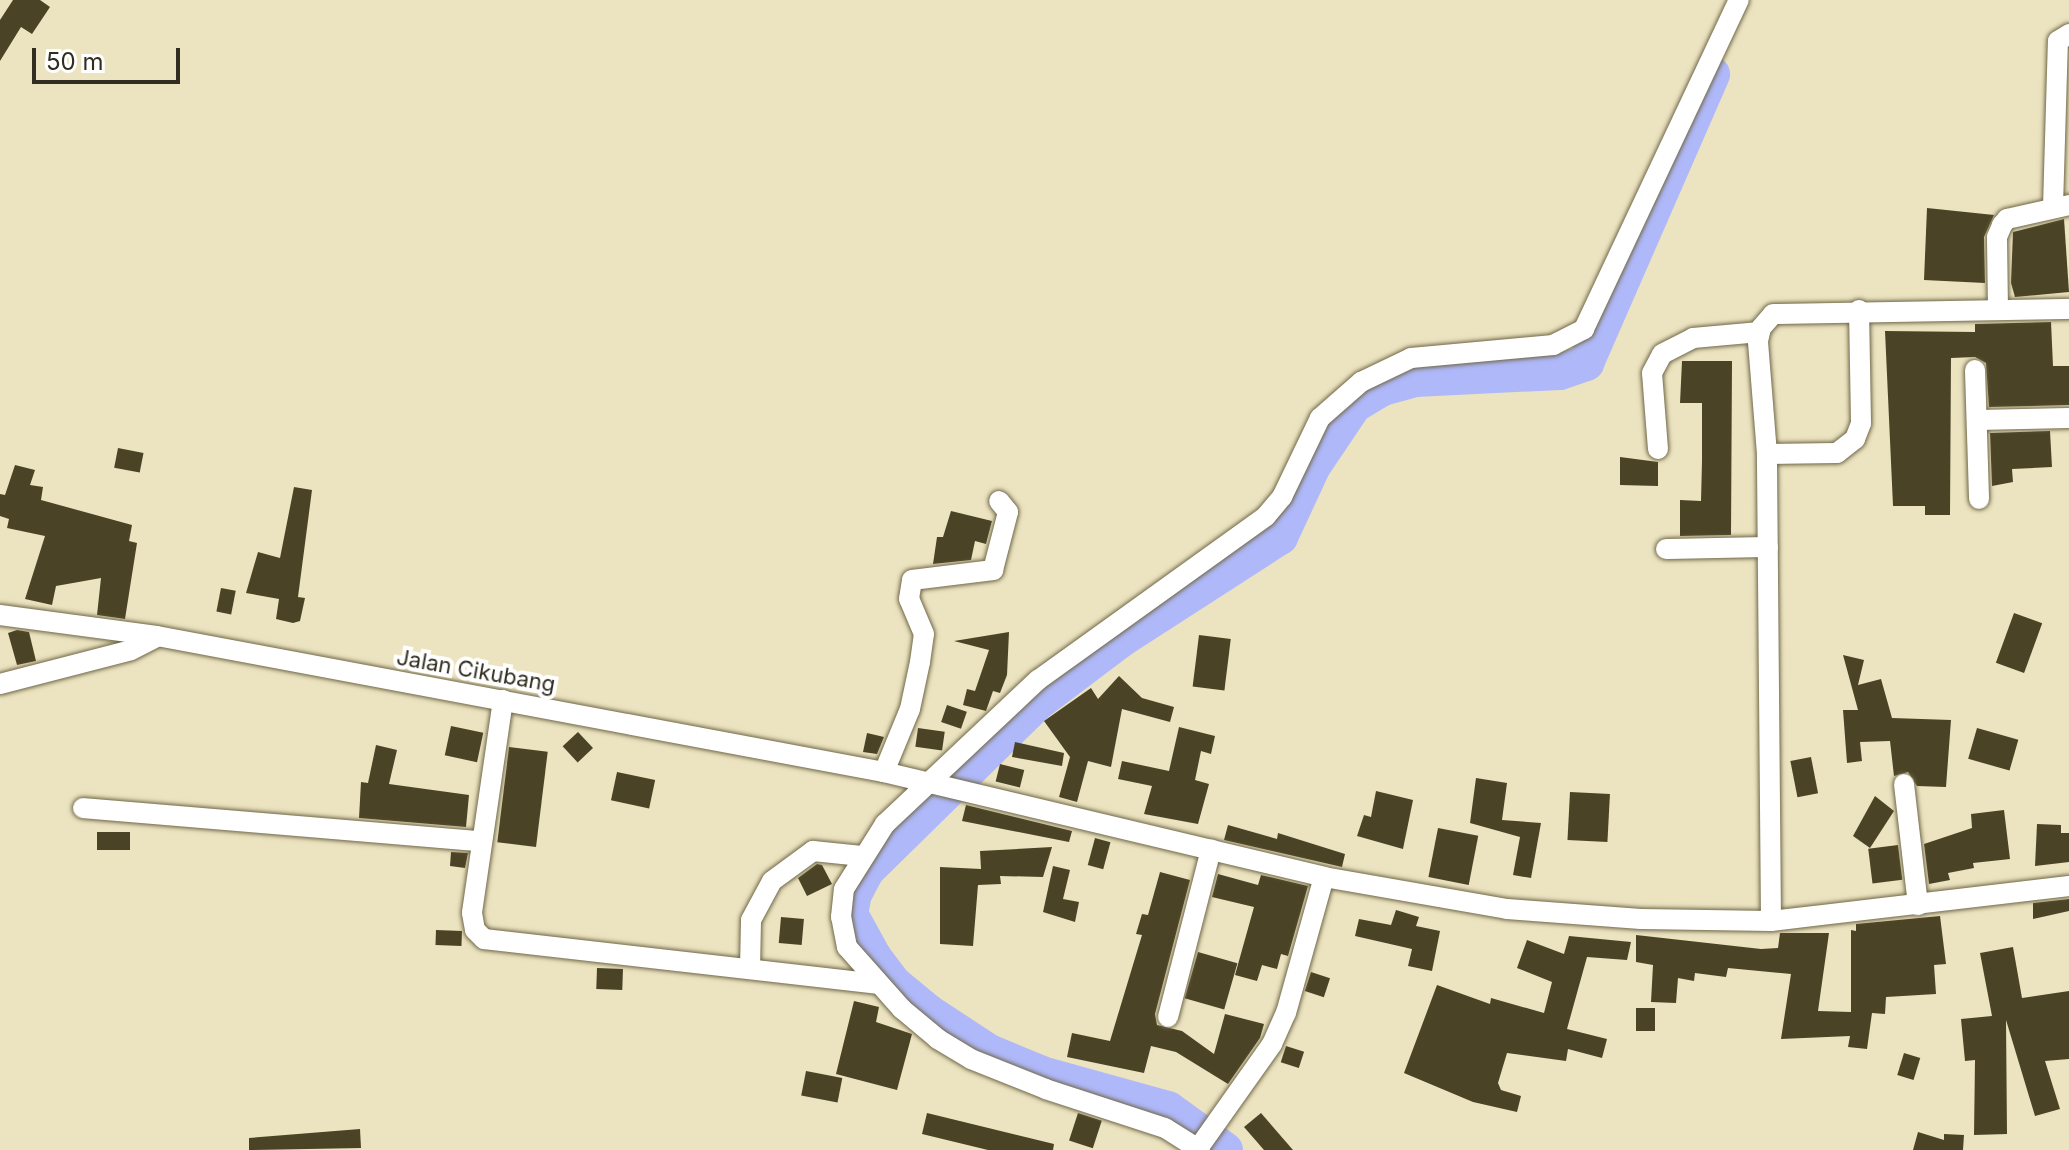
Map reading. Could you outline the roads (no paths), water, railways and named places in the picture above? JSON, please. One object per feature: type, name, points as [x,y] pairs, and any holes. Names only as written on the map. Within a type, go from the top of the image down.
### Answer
[{"type":"street","points":[[1324,877],[1286,1013],[1251,1080],[1203,1142],[971,1059],[919,1025],[877,984],[843,935],[844,889],[862,856],[1038,680],[1266,516],[1282,497],[1320,418],[1361,382],[1411,358],[1553,345],[1584,329],[1739,0]]},
{"type":"street","points":[[1998,310],[1997,237],[2002,225],[2061,206],[2058,41],[2069,34]]},
{"type":"street","points":[[1771,921],[1767,454],[1760,332],[1773,314],[1859,310],[2069,309]]},
{"type":"street","points":[[1767,454],[1837,453],[1855,439],[1861,423],[1859,310]]},
{"type":"street","points":[[1658,449],[1652,373],[1662,354],[1693,338],[1760,332]]},
{"type":"street","points":[[1975,370],[1979,499]]},
{"type":"street","points":[[1977,420],[2069,418]]},
{"type":"street","points":[[884,772],[906,721],[920,662],[924,634],[909,599],[912,580],[993,570],[1008,512],[999,501]]},
{"type":"street","points":[[1666,549],[1768,547]]},
{"type":"street","name":"Jalan Cikubang","points":[[0,615],[157,636],[884,772],[1324,877],[1507,909],[1641,919],[1771,921],[2069,886]]},
{"type":"street","points":[[0,684],[131,650],[157,636]]},
{"type":"street","points":[[503,700],[479,841],[472,913],[475,930],[484,939],[877,984]]},
{"type":"street","points":[[1904,784],[1918,905]]},
{"type":"street","points":[[83,808],[479,841]]},
{"type":"street","points":[[1168,1017],[1211,849]]},
{"type":"street","points":[[750,969],[751,920],[772,881],[813,851],[862,856]]},
{"type":"waterway","points":[[1225,1150],[1168,1109],[1042,1074],[989,1052],[928,1012],[894,984],[873,956],[850,914],[854,894],[867,870],[1037,703],[1123,638],[1280,537],[1313,466],[1354,405],[1382,388],[1415,379],[1560,372],[1586,363],[1712,74]]}]
